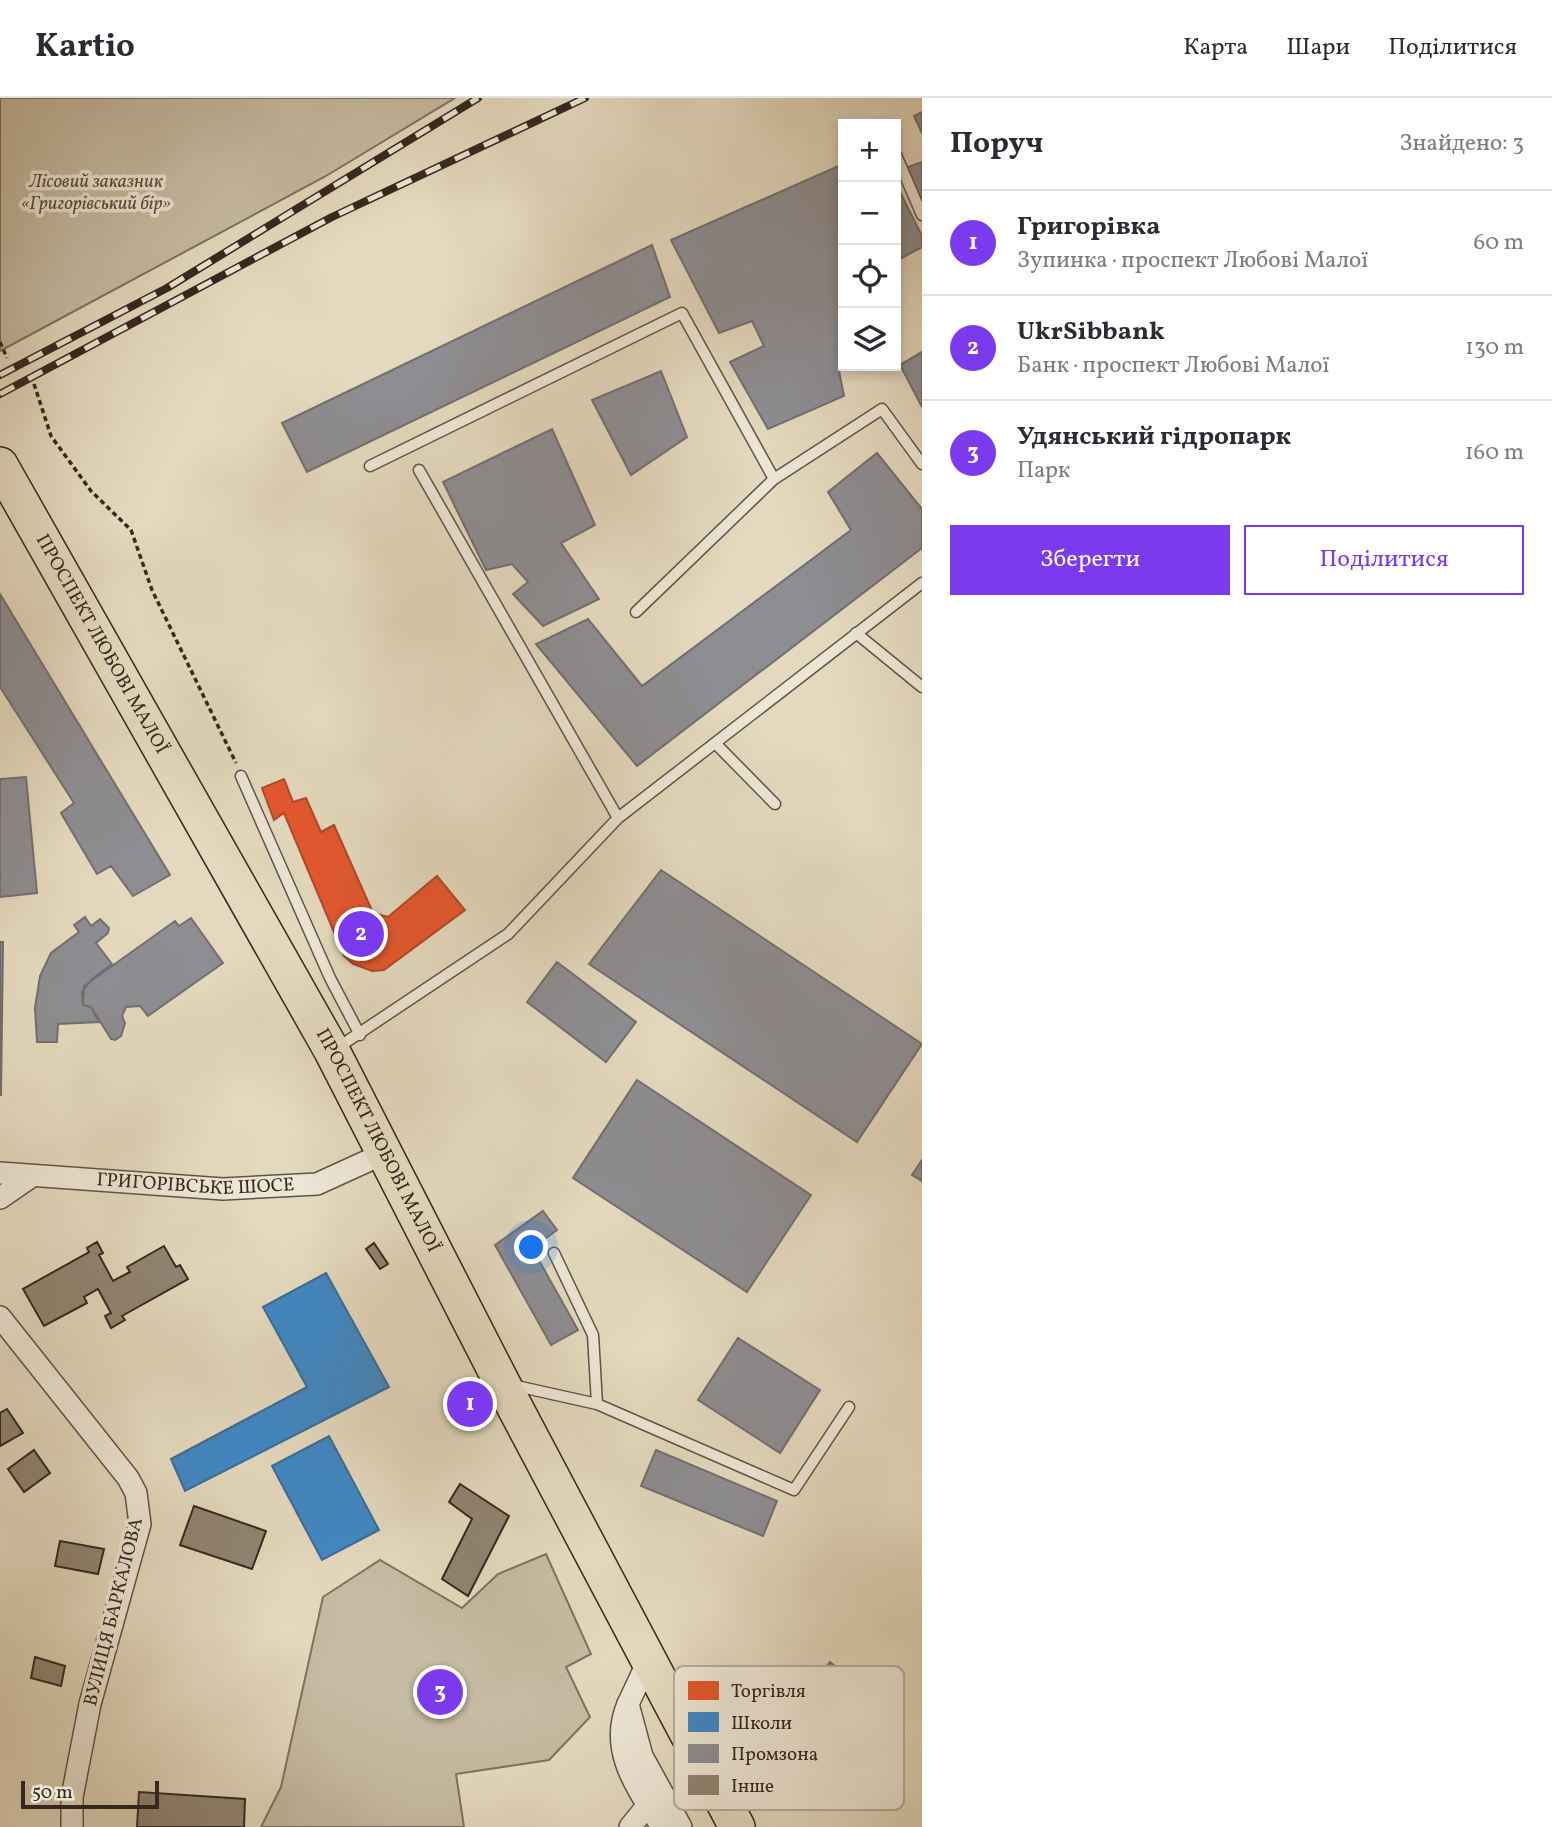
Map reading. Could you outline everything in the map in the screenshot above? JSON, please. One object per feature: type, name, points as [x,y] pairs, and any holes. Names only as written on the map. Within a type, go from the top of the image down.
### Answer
[{"type":"main road","name":"ПРОСПЕКТ ЛЮБОВІ МАЛОЇ","points":[[8,478],[346,1043],[385,1153],[502,1383],[674,1707]]},
{"type":"main road","name":"ПРОСПЕКТ ЛЮБОВІ МАЛОЇ","points":[[728,1810],[737,1827]]},
{"type":"street","name":"ГРИГОРІВСЬКЕ ШОСЕ","points":[[0,1173],[223,1189],[317,1184],[385,1153]]},
{"type":"street","points":[[0,1198],[32,1176]]},
{"type":"street","name":"ВУЛИЦЯ БАРКАЛОВА","points":[[0,1317],[128,1478],[140,1509],[135,1544],[90,1704],[72,1797],[72,1827]]},
{"type":"street","points":[[649,1659],[620,1722],[621,1752],[662,1827]]},
{"type":"street","points":[[628,1704],[642,1756],[681,1827]]},
{"type":"street","points":[[630,1827],[648,1805]]},
{"type":"lane","points":[[901,167],[922,215]]},
{"type":"lane","points":[[370,466],[682,313],[774,479]]},
{"type":"lane","points":[[636,612],[774,479],[882,409],[920,459]]},
{"type":"lane","points":[[419,470],[618,818]]},
{"type":"lane","points":[[241,776],[330,978],[346,1043],[508,934],[618,818],[922,583]]},
{"type":"lane","points":[[856,634],[922,687]]},
{"type":"lane","points":[[715,743],[775,804]]},
{"type":"lane","points":[[554,1253],[593,1335],[597,1404]]},
{"type":"lane","points":[[502,1383],[597,1404],[794,1490],[849,1407]]},
{"type":"path","points":[[0,342],[8,358]]},
{"type":"path","points":[[34,384],[51,436],[91,491],[131,530],[152,590],[241,776]]},
{"type":"green space","name":"Лісовий заказник «Григорівський бір»","points":[[0,98],[455,98],[326,176],[0,351]]},
{"type":"green space","points":[[546,1554],[591,1654],[566,1667],[590,1717],[549,1760],[456,1774],[464,1827],[261,1827],[281,1787],[323,1597],[380,1560],[462,1608],[498,1574]]},
{"type":"building: Торгівля","points":[[284,779],[293,802],[306,798],[321,832],[334,825],[373,913],[388,917],[437,876],[465,910],[384,970],[372,971],[353,964],[344,956],[284,813],[274,820],[262,788]]},
{"type":"building: Школи","points":[[326,1273],[389,1387],[185,1491],[171,1459],[307,1387],[263,1307]]},
{"type":"building: Школи","points":[[329,1436],[379,1530],[322,1560],[272,1466]]},
{"type":"building: Промзона","points":[[922,112],[922,133],[914,116]]},
{"type":"building: Промзона","points":[[922,162],[922,204],[905,168]]},
{"type":"building: Промзона","points":[[838,166],[838,371],[844,396],[768,429],[730,362],[764,346],[752,321],[719,333],[671,240]]},
{"type":"building: Промзона","points":[[901,194],[922,236],[922,247],[901,258]]},
{"type":"building: Промзона","points":[[652,245],[670,297],[307,472],[282,423]]},
{"type":"building: Промзона","points":[[922,352],[922,407],[901,367]]},
{"type":"building: Промзона","points":[[661,371],[687,437],[631,475],[592,400]]},
{"type":"building: Промзона","points":[[552,429],[595,525],[561,543],[599,599],[543,626],[513,594],[528,582],[512,564],[486,570],[443,482]]},
{"type":"building: Промзона","points":[[877,453],[922,509],[922,548],[637,766],[536,644],[588,619],[642,686],[851,530],[828,492]]},
{"type":"building: Промзона","points":[[0,594],[170,875],[133,896],[111,866],[97,874],[61,813],[74,803],[0,687]]},
{"type":"building: Промзона","points":[[26,777],[37,893],[0,897],[0,779]]},
{"type":"building: Промзона","points":[[661,870],[922,1044],[857,1142],[589,964]]},
{"type":"building: Промзона","points":[[85,917],[91,926],[100,919],[109,928],[108,933],[96,943],[112,964],[92,979],[82,992],[83,1005],[91,1007],[99,1022],[58,1024],[57,1042],[37,1042],[35,1008],[40,976],[51,953],[79,932],[74,925]]},
{"type":"building: Промзона","points":[[191,918],[223,963],[148,1016],[140,1006],[126,1007],[122,1016],[125,1023],[121,1036],[115,1040],[111,1039],[91,1007],[83,1005],[84,986],[175,921],[179,926]]},
{"type":"building: Промзона","points":[[0,942],[3,942],[1,1095],[0,1095]]},
{"type":"building: Промзона","points":[[557,962],[636,1022],[606,1062],[527,1002]]},
{"type":"building: Промзона","points":[[637,1080],[811,1195],[747,1292],[573,1178]]},
{"type":"building: Промзона","points":[[922,1160],[922,1181],[912,1175]]},
{"type":"building: Промзона","points":[[543,1211],[557,1230],[532,1248],[578,1330],[551,1345],[495,1245]]},
{"type":"building: Промзона","points":[[738,1338],[820,1390],[780,1453],[698,1400]]},
{"type":"building: Промзона","points":[[656,1450],[777,1501],[763,1536],[641,1486]]},
{"type":"building: Інше","points":[[97,1242],[103,1253],[99,1255],[113,1281],[130,1272],[127,1267],[164,1246],[176,1267],[180,1265],[188,1279],[122,1316],[125,1320],[111,1328],[105,1316],[111,1313],[98,1289],[84,1297],[87,1303],[44,1326],[23,1289],[89,1252],[87,1248]]},
{"type":"building: Інше","points":[[374,1243],[388,1264],[380,1269],[366,1249]]},
{"type":"building: Інше","points":[[7,1409],[23,1433],[0,1446],[0,1413]]},
{"type":"building: Інше","points":[[34,1450],[50,1473],[24,1492],[8,1469]]},
{"type":"building: Інше","points":[[460,1484],[509,1516],[468,1596],[442,1579],[472,1519],[449,1502]]},
{"type":"building: Інше","points":[[194,1506],[266,1531],[252,1569],[180,1545]]},
{"type":"building: Інше","points":[[60,1541],[104,1549],[98,1574],[55,1566]]},
{"type":"building: Інше","points":[[35,1657],[65,1666],[61,1686],[31,1678]]},
{"type":"building: Інше","points":[[139,1792],[245,1799],[244,1827],[137,1827]]},
{"type":"railway","points":[[0,375],[167,288],[478,98]]},
{"type":"railway","points":[[0,394],[332,217],[585,98]]},
{"type":"place","name":"UkrSibbank","points":[[361,934]]},
{"type":"place","name":"Григорівка","points":[[470,1404]]},
{"type":"place","name":"Удянський гідропарк","points":[[440,1692]]}]
